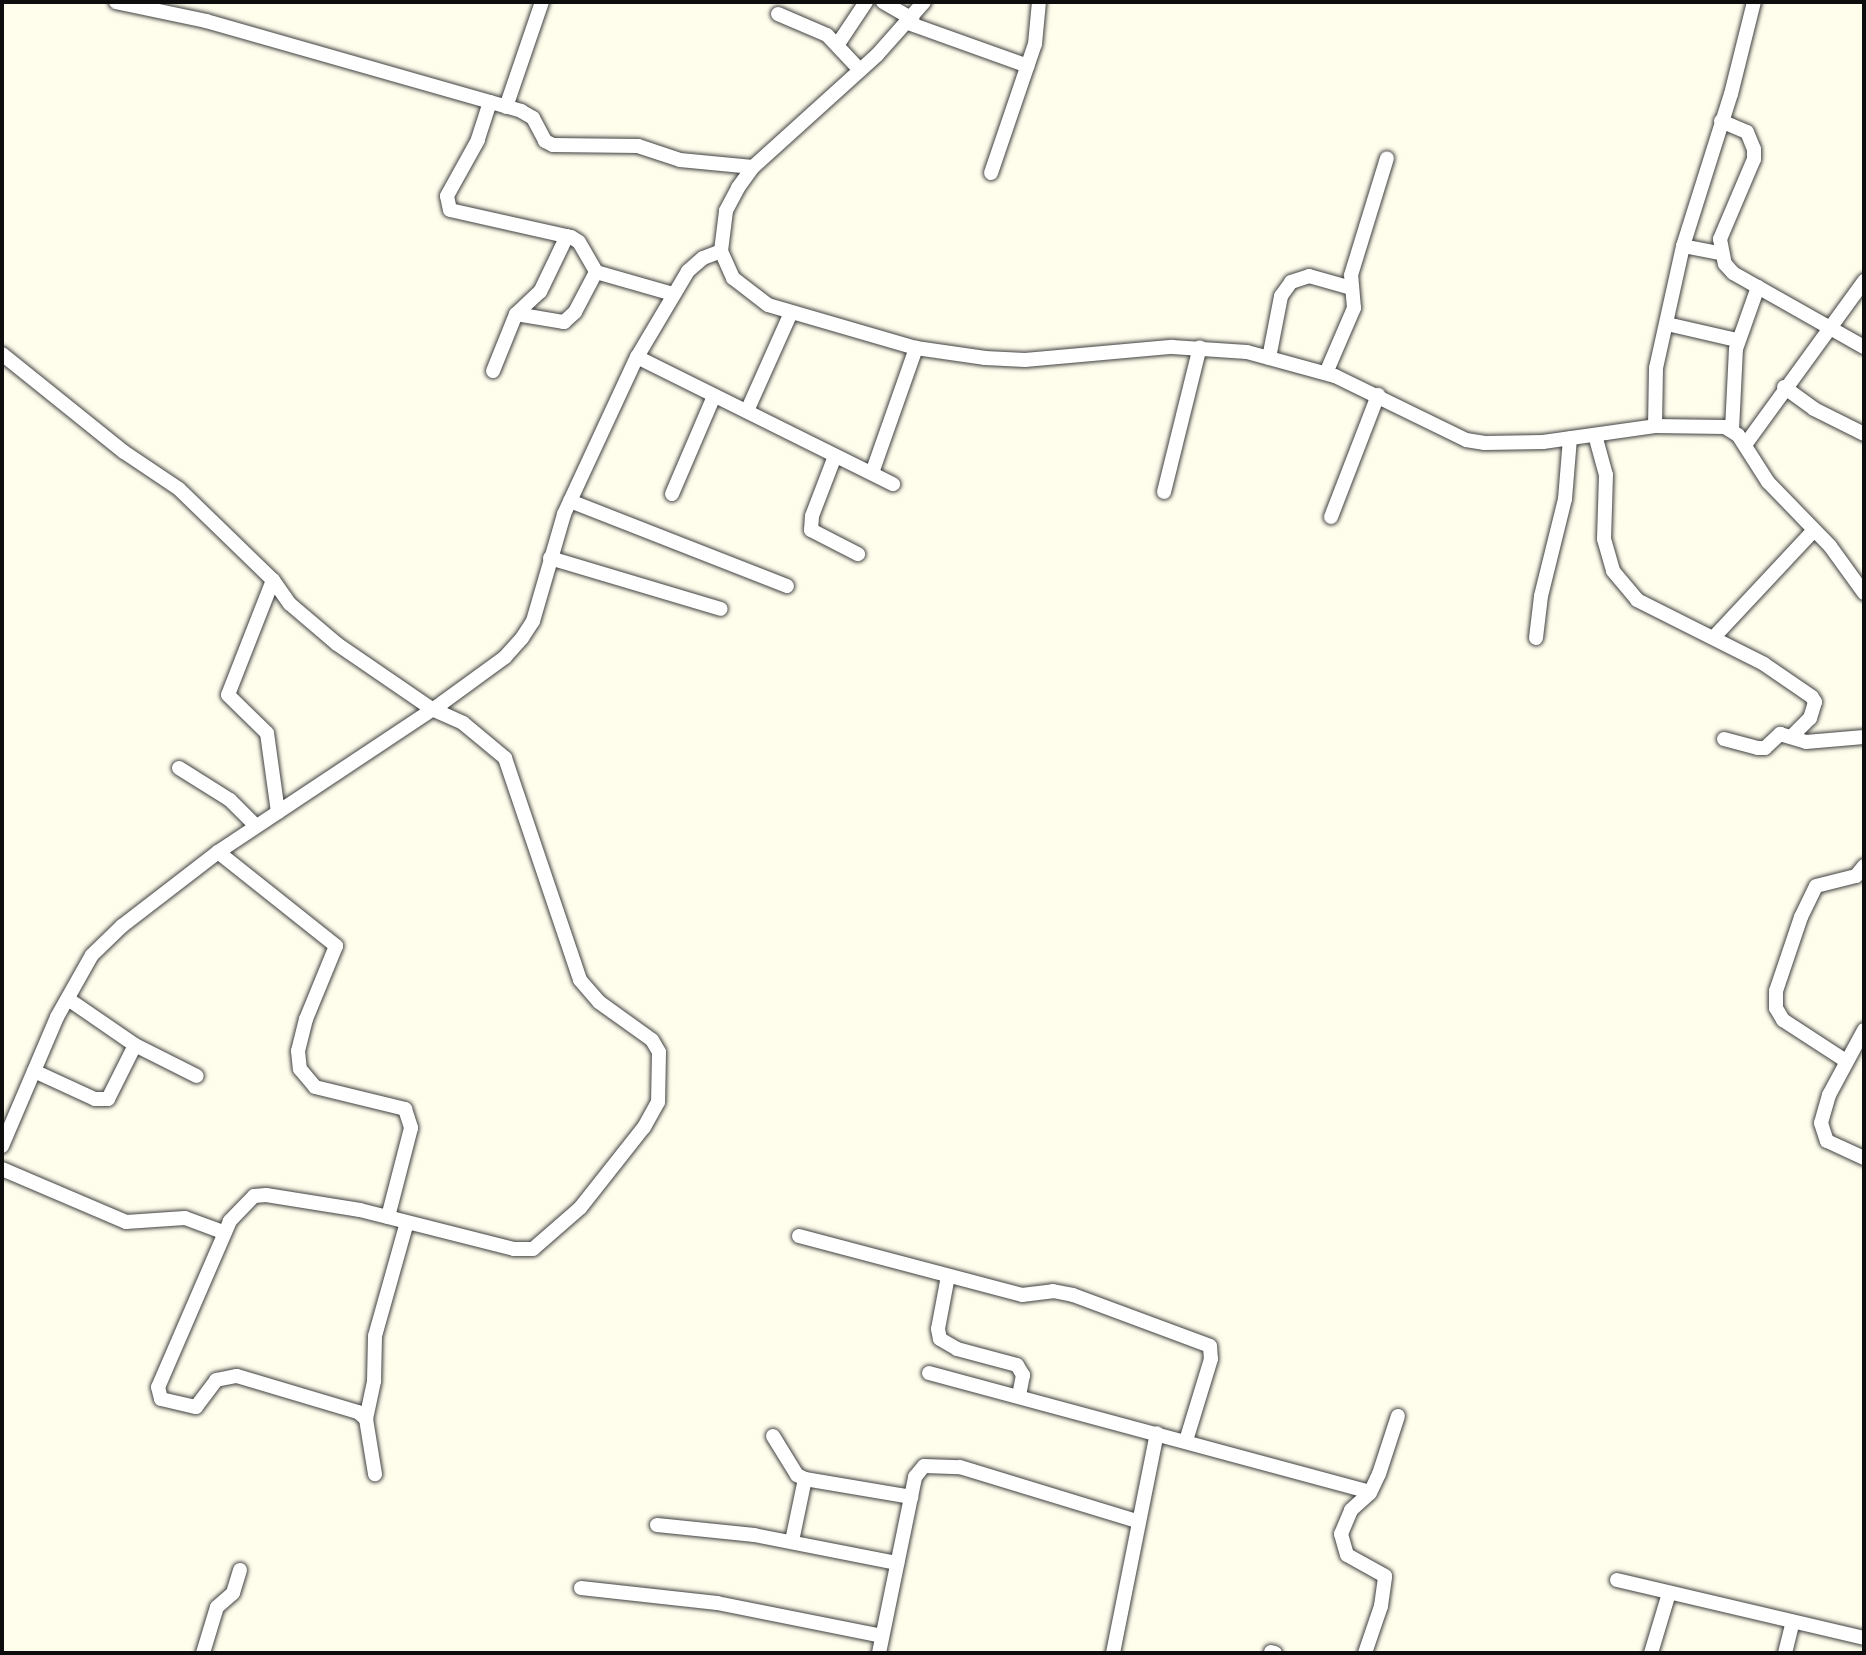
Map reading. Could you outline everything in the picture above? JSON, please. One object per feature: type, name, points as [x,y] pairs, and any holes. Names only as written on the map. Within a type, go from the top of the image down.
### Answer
[{"type":"street","points":[[116,2],[206,20],[506,107],[533,118],[545,141],[553,145],[638,146],[680,160],[753,167]]},
{"type":"street","points":[[506,107],[542,2]]},
{"type":"street","points":[[838,44],[866,2]]},
{"type":"street","points":[[883,2],[910,21],[1028,66]]},
{"type":"street","points":[[924,2],[910,21],[860,70],[753,167],[726,211],[721,251],[733,278],[768,305],[790,315],[916,348],[1025,360],[1199,347],[1269,358],[1326,373],[1378,395],[1466,440],[1501,445],[1655,426],[1713,425],[1732,430],[1745,445],[1768,482],[1814,530],[1864,593]]},
{"type":"street","points":[[991,173],[1028,66],[1040,2]]},
{"type":"street","points":[[1655,426],[1653,388],[1683,246],[1754,2]]},
{"type":"street","points":[[778,14],[817,29],[838,44],[860,70]]},
{"type":"street","points":[[490,102],[478,140],[447,195],[447,207],[463,216],[567,236],[579,242],[596,272],[673,293]]},
{"type":"street","points":[[1721,121],[1747,132],[1754,149],[1754,159],[1725,222],[1720,253],[1733,273],[1831,325],[1864,346]]},
{"type":"street","points":[[1326,373],[1354,308],[1351,288],[1387,158]]},
{"type":"street","points":[[493,371],[516,314],[540,292],[567,236]]},
{"type":"street","points":[[1683,246],[1720,253]]},
{"type":"street","points":[[2,1146],[68,999],[92,955],[112,935],[218,852],[437,706],[505,657],[522,638],[533,621],[550,558],[570,500],[637,357],[673,293],[695,264],[721,251]]},
{"type":"street","points":[[516,314],[564,321],[575,312],[596,272]]},
{"type":"street","points":[[1269,358],[1282,296],[1291,282],[1309,276],[1351,288]]},
{"type":"street","points":[[1745,445],[1784,387],[1864,281]]},
{"type":"street","points":[[1732,430],[1737,340],[1758,287]]},
{"type":"street","points":[[747,411],[790,315]]},
{"type":"street","points":[[1667,324],[1737,340]]},
{"type":"street","points":[[1164,492],[1199,347]]},
{"type":"street","points":[[872,474],[916,348]]},
{"type":"street","points":[[2,354],[124,452],[180,489],[274,580],[290,604],[337,643],[463,723],[505,758],[580,979],[599,1002],[652,1040],[661,1072],[658,1102],[643,1127],[580,1208],[545,1242],[533,1249],[514,1249],[388,1217],[266,1195],[245,1203],[223,1232],[158,1387],[161,1399],[196,1407],[216,1380],[237,1376],[358,1412],[366,1419]]},
{"type":"street","points":[[637,357],[893,484]]},
{"type":"street","points":[[1784,387],[1814,409],[1864,434]]},
{"type":"street","points":[[1331,517],[1378,395]]},
{"type":"street","points":[[672,494],[714,396]]},
{"type":"street","points":[[1595,435],[1606,475],[1604,539],[1613,571],[1637,600],[1714,637],[1812,697],[1814,710],[1791,737]]},
{"type":"street","points":[[1536,638],[1541,596],[1565,499],[1570,438]]},
{"type":"street","points":[[835,456],[810,525],[814,534],[858,554]]},
{"type":"street","points":[[570,500],[788,586]]},
{"type":"street","points":[[1714,637],[1814,530]]},
{"type":"street","points":[[550,558],[722,609]]},
{"type":"street","points":[[274,580],[228,695],[268,733],[278,812]]},
{"type":"street","points":[[1724,738],[1765,748],[1780,734],[1806,742],[1864,737]]},
{"type":"street","points":[[179,768],[230,800],[256,826]]},
{"type":"street","points":[[218,852],[336,946],[306,1019],[298,1051],[300,1069],[315,1087],[405,1109],[411,1128],[388,1217]]},
{"type":"street","points":[[1846,1060],[1783,1020],[1776,1008],[1776,991],[1801,917],[1816,887],[1856,876],[1864,866]]},
{"type":"street","points":[[68,999],[135,1045],[197,1076]]},
{"type":"street","points":[[1864,1030],[1846,1060],[1822,1113],[1822,1132],[1827,1141],[1864,1158]]},
{"type":"street","points":[[34,1071],[95,1099],[108,1099],[135,1045]]},
{"type":"street","points":[[2,1169],[126,1222],[185,1218],[223,1232]]},
{"type":"street","points":[[375,1474],[366,1419],[374,1381],[375,1336],[407,1222]]},
{"type":"street","points":[[799,1236],[1021,1295],[1054,1290],[1073,1295],[1210,1346],[1211,1359],[1186,1441]]},
{"type":"street","points":[[948,1276],[937,1329],[940,1339],[957,1349],[1017,1365],[1023,1375],[1019,1396]]},
{"type":"street","points":[[929,1373],[1369,1492]]},
{"type":"street","points":[[1366,1653],[1381,1606],[1385,1576],[1347,1555],[1341,1534],[1351,1510],[1369,1492],[1398,1416]]},
{"type":"street","points":[[1113,1653],[1137,1521],[1157,1433]]},
{"type":"street","points":[[774,1436],[797,1475],[806,1479],[911,1497]]},
{"type":"street","points":[[879,1653],[919,1469],[960,1467],[1137,1521]]},
{"type":"street","points":[[792,1541],[806,1479]]},
{"type":"street","points":[[657,1525],[792,1541],[897,1563]]},
{"type":"street","points":[[203,1653],[217,1607],[233,1593],[240,1570]]},
{"type":"street","points":[[1617,1580],[1792,1624],[1864,1639]]},
{"type":"street","points":[[581,1588],[717,1603],[882,1636]]},
{"type":"street","points":[[1651,1653],[1669,1593]]},
{"type":"street","points":[[1785,1653],[1792,1624]]}]
